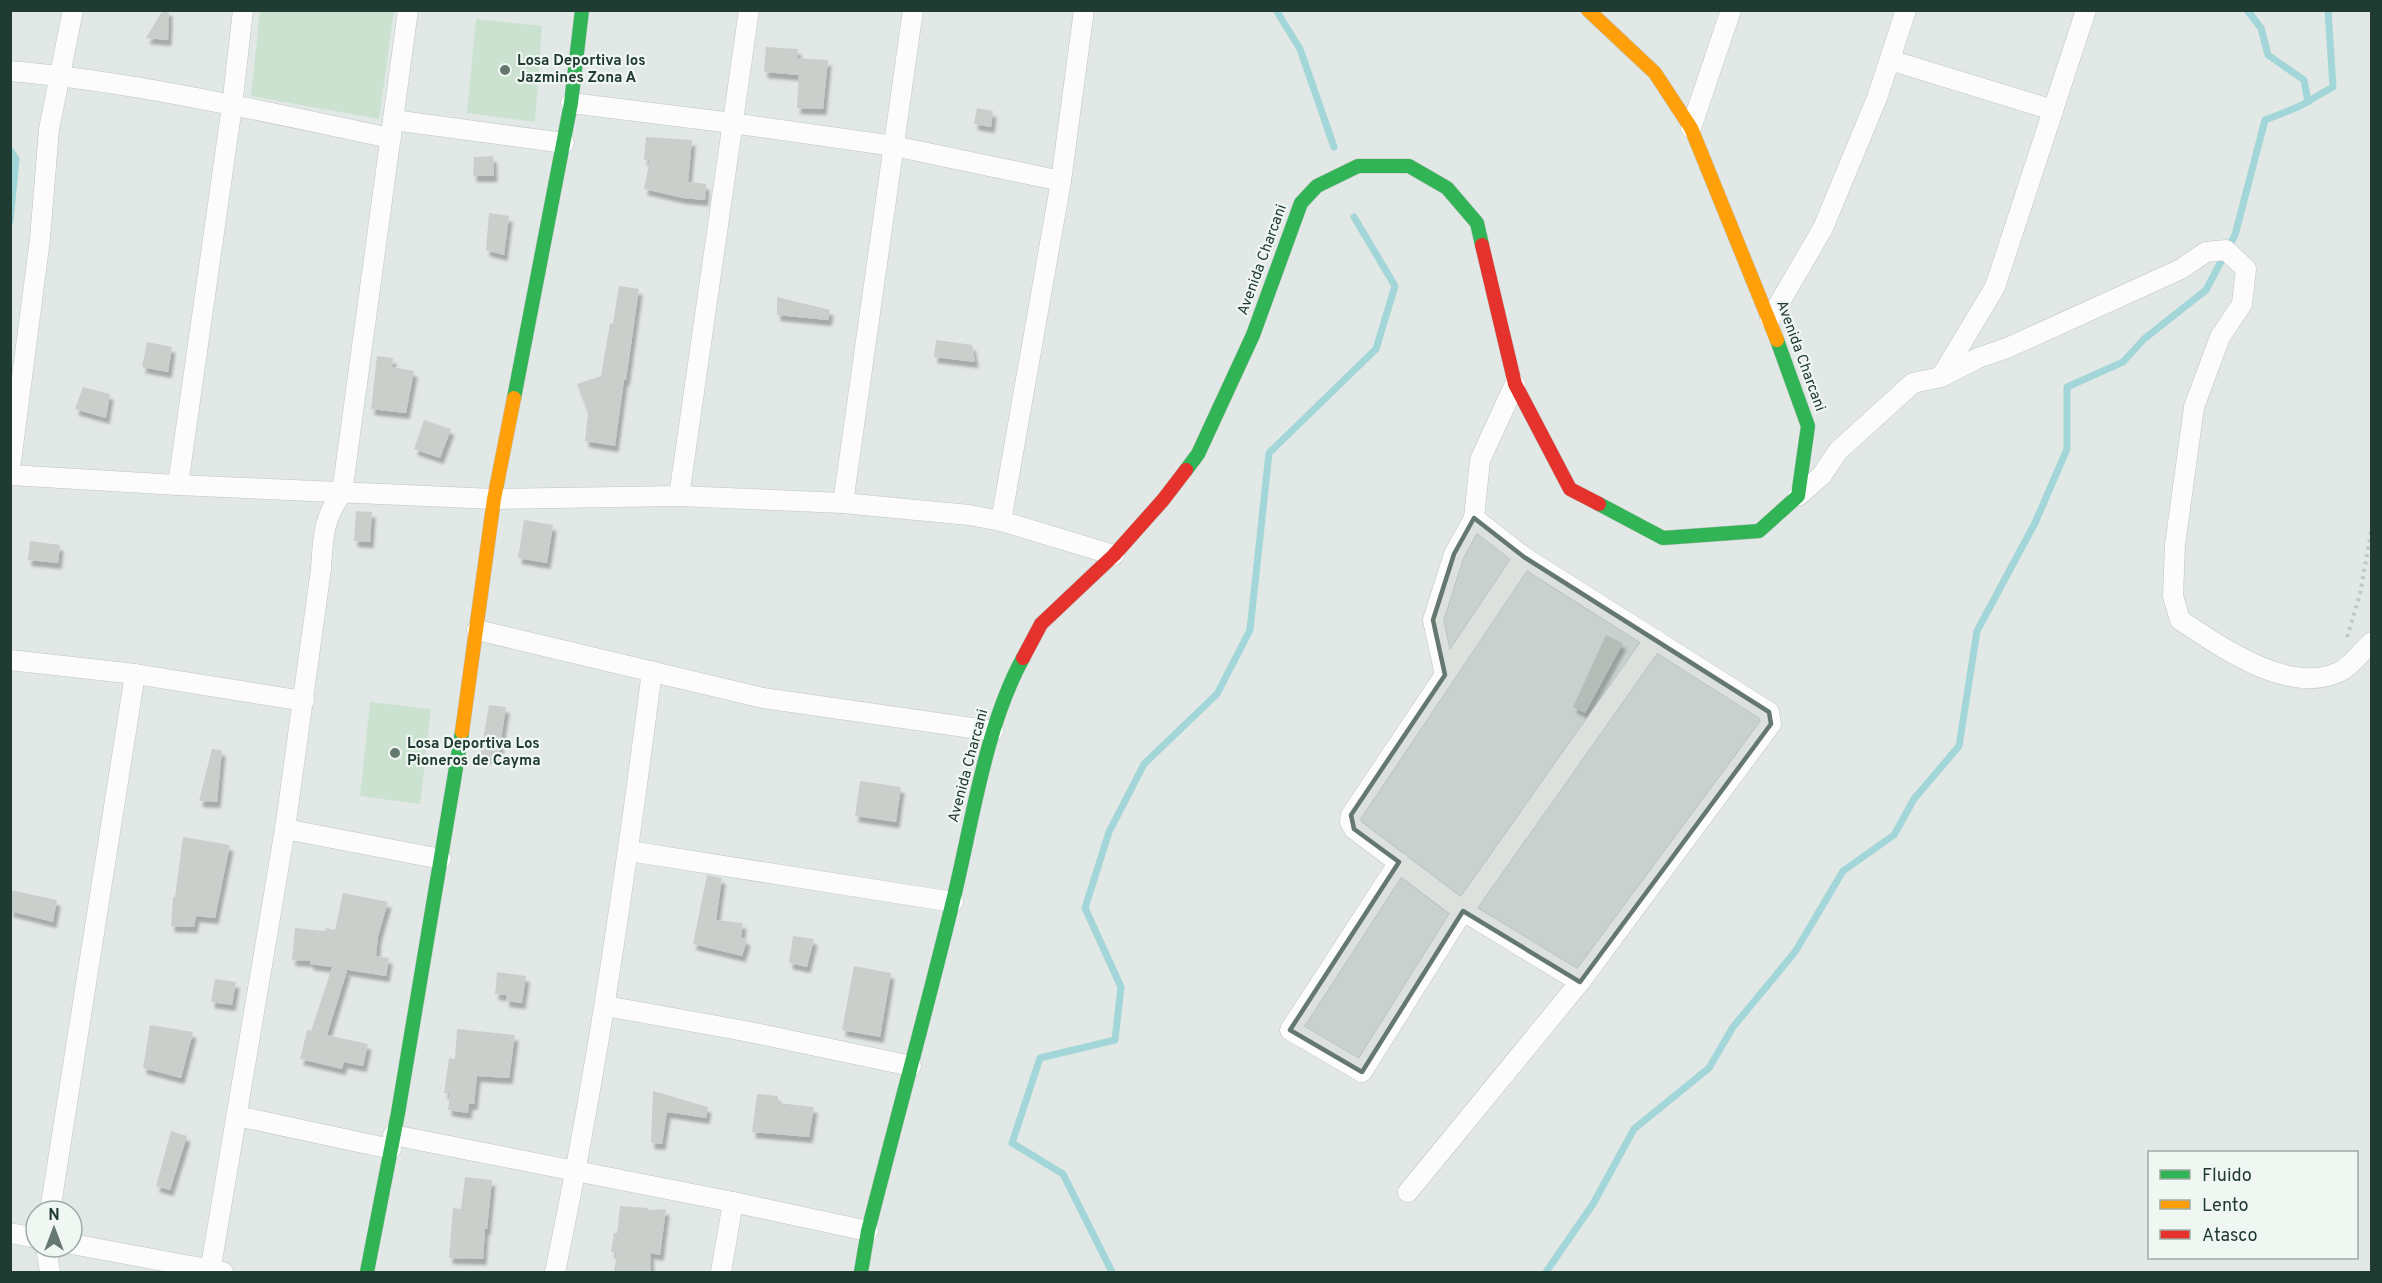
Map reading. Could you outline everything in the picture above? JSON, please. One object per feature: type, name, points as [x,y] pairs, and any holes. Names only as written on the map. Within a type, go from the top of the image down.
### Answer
[{"type":"main road","points":[[367,1272],[441,859],[477,630],[494,499],[571,103],[582,10]]},
{"type":"main road","name":"Avenida Charcani","points":[[861,1272],[868,1231],[953,902],[993,731],[1012,678],[1041,624],[1114,555],[1163,500],[1198,454],[1253,335],[1301,203],[1317,186],[1358,166],[1409,165],[1447,188],[1477,223],[1515,384],[1570,489],[1663,538],[1759,531],[1798,496],[1808,426],[1770,319],[1691,128],[1655,73],[1587,10]]},
{"type":"street","points":[[10,469],[40,239],[49,129],[74,10]]},
{"type":"street","points":[[178,485],[232,106],[243,10]]},
{"type":"street","points":[[84,1246],[214,1272],[304,701],[324,528],[331,508],[342,493],[408,10]]},
{"type":"street","points":[[679,496],[749,10]]},
{"type":"street","points":[[843,502],[913,10]]},
{"type":"street","points":[[1001,521],[1061,181],[1084,10]]},
{"type":"street","points":[[1691,128],[1731,10]]},
{"type":"street","points":[[1770,319],[1823,228],[1877,98],[1906,10]]},
{"type":"street","points":[[1941,376],[1995,286],[2086,10]]},
{"type":"street","points":[[1890,60],[2053,110]]},
{"type":"street","points":[[10,70],[60,75],[232,106],[392,129],[564,143]]},
{"type":"street","points":[[571,103],[894,146],[1061,181]]},
{"type":"street","points":[[1798,496],[1822,475],[1838,451],[1913,383],[1941,376],[2181,269],[2206,252],[2226,250],[2246,269],[2242,304],[2220,337],[2194,406],[2175,545],[2173,596],[2180,620],[2231,653],[2285,675],[2316,680],[2342,670],[2372,642]]},
{"type":"street","points":[[1445,675],[1433,620],[1454,554],[1474,518],[1480,460],[1515,384]]},
{"type":"street","points":[[10,475],[494,499],[679,496],[843,502],[969,515],[1001,521],[1114,555]]},
{"type":"street","points":[[1407,1192],[1580,982],[1771,724],[1769,712],[1524,557],[1474,518]]},
{"type":"street","points":[[1524,557],[1351,815],[1350,822],[1354,828],[1463,911],[1580,982]]},
{"type":"street","points":[[477,630],[763,698],[993,731]]},
{"type":"street","points":[[1399,862],[1290,1030],[1362,1072],[1463,911],[1655,639]]},
{"type":"street","points":[[10,660],[135,674],[304,701]]},
{"type":"street","points":[[555,1272],[606,1006],[652,671]]},
{"type":"street","points":[[52,1199],[135,674]]},
{"type":"street","points":[[285,829],[441,859]]},
{"type":"street","points":[[629,851],[953,902]]},
{"type":"street","points":[[606,1006],[750,1032],[911,1066]]},
{"type":"street","points":[[237,1116],[576,1172],[868,1231]]},
{"type":"street","points":[[721,1272],[733,1202]]},
{"type":"path","points":[[2342,670],[2345,643],[2360,594],[2372,527]]},
{"type":"highlighted area","points":[[1474,518],[1524,557],[1769,712],[1771,724],[1580,982],[1463,911],[1362,1072],[1290,1030],[1399,862],[1354,829],[1351,815],[1445,675],[1433,620],[1454,554]]},
{"type":"green space","points":[[260,11],[394,11],[379,119],[251,96]]},
{"type":"green space","name":"Losa Deportiva los Jazmines Zona A","points":[[476,19],[542,26],[535,122],[467,113]]},
{"type":"green space","name":"Losa Deportiva Los Pioneros de Cayma","points":[[370,702],[431,709],[420,804],[360,796]]},
{"type":"building","points":[[163,10],[169,10],[168,40],[146,38]]},
{"type":"building","points":[[766,47],[798,49],[797,58],[828,60],[823,109],[797,108],[799,75],[764,72]]},
{"type":"building","points":[[977,108],[993,111],[991,127],[974,124]]},
{"type":"building","points":[[646,137],[692,140],[688,182],[706,184],[705,200],[683,198],[644,189],[650,160],[644,160]]},
{"type":"building","points":[[493,156],[494,176],[473,176],[474,157]]},
{"type":"building","points":[[489,213],[509,216],[504,255],[486,250]]},
{"type":"building","points":[[619,286],[639,289],[615,446],[585,441],[588,413],[577,384],[601,376]]},
{"type":"building","points":[[777,297],[830,310],[828,320],[777,315]]},
{"type":"building","points":[[936,340],[972,345],[975,362],[934,357]]},
{"type":"building","points":[[147,342],[172,347],[168,372],[142,367]]},
{"type":"building","points":[[377,356],[393,358],[392,367],[414,371],[406,413],[371,409]]},
{"type":"building","points":[[83,387],[110,394],[106,418],[75,409]]},
{"type":"building","points":[[424,420],[451,429],[440,458],[414,449]]},
{"type":"building","points":[[356,511],[372,512],[370,542],[354,541]]},
{"type":"building","points":[[524,520],[553,525],[547,563],[518,558]]},
{"type":"building","points":[[30,541],[60,545],[58,563],[28,560]]},
{"type":"building","points":[[1606,635],[1623,643],[1585,713],[1573,707]]},
{"type":"building","points":[[489,705],[506,707],[498,759],[480,756]]},
{"type":"building","points":[[212,749],[222,750],[217,802],[199,801]]},
{"type":"building","points":[[860,781],[901,787],[896,822],[855,816]]},
{"type":"building","points":[[183,837],[230,845],[215,918],[196,916],[194,927],[171,926],[173,897],[175,897]]},
{"type":"building","points":[[707,875],[722,878],[716,920],[743,923],[741,937],[747,940],[742,956],[693,944]]},
{"type":"building","points":[[10,890],[57,900],[53,922],[10,911]]},
{"type":"building","points":[[343,893],[388,902],[378,936],[376,956],[389,958],[386,976],[342,969],[347,971],[327,1035],[368,1044],[363,1066],[344,1062],[342,1069],[300,1059],[307,1030],[311,1031],[332,967],[310,964],[310,961],[292,960],[295,928],[335,930]]},
{"type":"building","points":[[793,936],[814,939],[807,967],[789,963]]},
{"type":"building","points":[[854,966],[891,973],[880,1037],[842,1030]]},
{"type":"building","points":[[497,972],[526,976],[522,1003],[506,1001],[506,995],[495,994]]},
{"type":"building","points":[[215,979],[236,982],[232,1005],[211,1002]]},
{"type":"building","points":[[150,1025],[193,1032],[181,1078],[143,1068]]},
{"type":"building","points":[[457,1029],[515,1035],[509,1078],[477,1076],[474,1104],[469,1104],[468,1113],[448,1110],[450,1093],[444,1093],[449,1058],[455,1059]]},
{"type":"building","points":[[653,1091],[708,1107],[706,1118],[667,1112],[662,1144],[651,1143]]},
{"type":"building","points":[[757,1094],[778,1096],[778,1103],[814,1107],[809,1137],[752,1132]]},
{"type":"building","points":[[171,1131],[187,1136],[170,1190],[156,1186]]},
{"type":"building","points":[[465,1177],[492,1180],[483,1259],[449,1258],[453,1208],[461,1209]]},
{"type":"building","points":[[620,1206],[648,1208],[647,1210],[666,1209],[660,1255],[650,1253],[651,1272],[614,1272],[617,1252],[611,1252],[614,1233],[617,1233]]},
{"type":"waterway","points":[[1276,10],[1300,49],[1334,147]]},
{"type":"waterway","points":[[2247,10],[2261,28],[2268,55],[2304,80],[2308,102]]},
{"type":"waterway","points":[[1546,1272],[1593,1204],[1634,1129],[1709,1068],[1733,1027],[1795,952],[1843,871],[1894,835],[1914,799],[1959,746],[1977,631],[2035,523],[2067,449],[2067,387],[2123,362],[2144,339],[2206,290],[2235,235],[2265,120],[2298,107],[2333,87],[2328,10]]},
{"type":"waterway","points":[[10,150],[16,159],[10,221]]},
{"type":"waterway","points":[[1112,1272],[1063,1174],[1012,1143],[1040,1058],[1115,1040],[1121,987],[1085,908],[1109,832],[1144,764],[1217,694],[1250,630],[1269,453],[1376,349],[1395,286],[1354,217]]},
{"type":"traffic: fast","points":[[514,398],[571,103],[582,10]]},
{"type":"traffic: fast","points":[[1186,470],[1198,454],[1253,335],[1301,203],[1317,186],[1358,166],[1409,166],[1447,188],[1477,223],[1482,245]]},
{"type":"traffic: fast","points":[[1599,504],[1663,538],[1759,531],[1798,496],[1808,426],[1777,340]]},
{"type":"traffic: fast","points":[[861,1272],[868,1231],[943,943],[989,745],[1010,685],[1023,658]]},
{"type":"traffic: fast","points":[[367,1272],[398,1113],[462,732]]},
{"type":"traffic: slow","points":[[1588,10],[1655,73],[1691,128],[1777,340]]},
{"type":"traffic: slow","points":[[462,732],[494,499],[514,398]]},
{"type":"traffic: jam","points":[[1482,245],[1515,384],[1570,489],[1599,504]]},
{"type":"traffic: jam","points":[[1023,658],[1041,624],[1114,555],[1163,500],[1186,470]]},
{"type":"place","name":"Losa Deportiva los Jazmines Zona A","points":[[505,70]]},
{"type":"place","name":"Losa Deportiva Los Pioneros de Cayma","points":[[395,753]]}]
